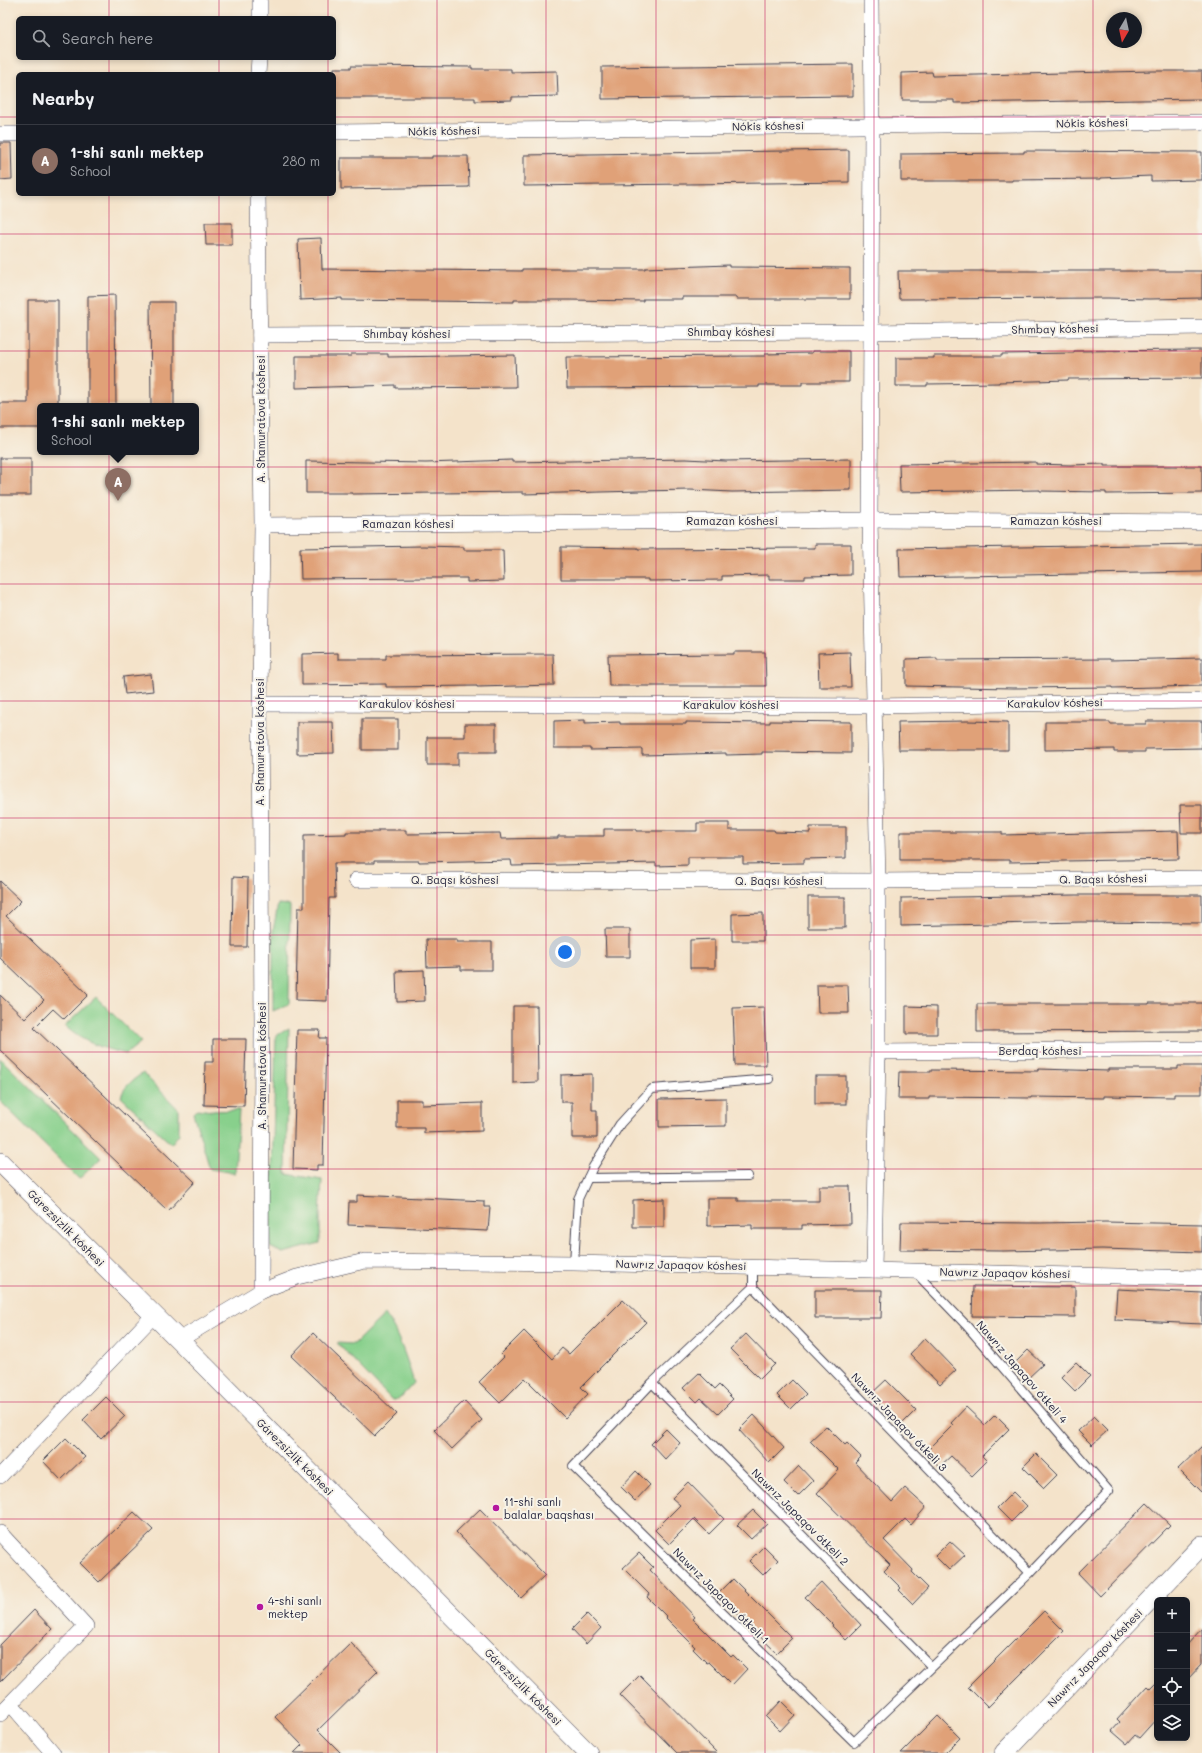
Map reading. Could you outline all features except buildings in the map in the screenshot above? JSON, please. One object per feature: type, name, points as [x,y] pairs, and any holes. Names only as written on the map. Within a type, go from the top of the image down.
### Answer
[{"type":"street","points":[[260,0],[260,16]]},
{"type":"street","points":[[871,0],[872,125],[870,520],[878,881],[878,1052],[874,1270]]},
{"type":"street","points":[[258,72],[259,60]]},
{"type":"street","name":"Nókis kóshesi","points":[[336,132],[1202,122]]},
{"type":"street","points":[[0,134],[16,134]]},
{"type":"street","name":"A. Shamuratova kóshesi","points":[[258,196],[262,525],[260,704],[262,1019],[261,1291]]},
{"type":"street","name":"Shımbay kóshesi","points":[[260,335],[871,332],[1202,327]]},
{"type":"street","name":"Ramazan kóshesi","points":[[262,525],[870,520],[1202,522]]},
{"type":"street","name":"Karakulov kóshesi","points":[[260,704],[874,706],[1202,701]]},
{"type":"street","name":"Q. Baqsı kóshesi","points":[[356,880],[878,881],[1202,878]]},
{"type":"street","name":"Berdaq kóshesi","points":[[878,1052],[1202,1049]]},
{"type":"street","name":"Gárezsizlik kóshesi","points":[[0,1162],[588,1753]]},
{"type":"street","name":"Nawrız Japaqov kóshesi","points":[[178,1340],[261,1291],[297,1277],[365,1261],[574,1263],[1202,1278]]},
{"type":"street","points":[[0,1476],[154,1316]]},
{"type":"street","points":[[0,1533],[86,1626],[5,1709],[53,1753]]},
{"type":"street","name":"Nawrız Japaqov kóshesi","points":[[1004,1753],[1202,1545]]},
{"type":"lane","points":[[574,1263],[578,1199],[593,1167],[620,1124],[652,1089],[769,1079]]},
{"type":"lane","points":[[588,1178],[748,1176]]},
{"type":"lane","points":[[652,1383],[753,1287],[754,1267]]},
{"type":"lane","name":"Nawrız Japaqov ótkeli 4","points":[[914,1271],[966,1325],[1109,1491],[1030,1573]]},
{"type":"lane","name":"Nawrız Japaqov ótkeli 3","points":[[753,1287],[1030,1573]]},
{"type":"lane","name":"Nawrız Japaqov ótkeli 1","points":[[652,1383],[573,1466],[854,1742],[931,1666]]},
{"type":"lane","name":"Nawrız Japaqov ótkeli 2","points":[[652,1383],[931,1666]]},
{"type":"lane","points":[[931,1666],[1030,1573]]},
{"type":"green space","points":[[278,904],[290,905],[289,1004],[273,1011],[273,931]]},
{"type":"green space","points":[[96,997],[141,1042],[126,1054],[86,1041],[65,1026]]},
{"type":"green space","points":[[289,1028],[286,1174],[322,1180],[320,1243],[283,1253],[270,1247],[276,1036]]},
{"type":"green space","points":[[0,1058],[101,1158],[79,1179],[0,1101]]},
{"type":"green space","points":[[143,1073],[179,1110],[179,1134],[171,1144],[121,1097],[127,1086]]},
{"type":"green space","points":[[197,1109],[212,1111],[239,1110],[235,1173],[210,1169],[193,1113]]},
{"type":"green space","points":[[385,1314],[402,1347],[414,1383],[399,1399],[392,1400],[337,1343],[354,1344]]},
{"type":"place","name":"1-shi sanlı mektep","points":[[118,501]]},
{"type":"place","name":"11-shi sanlı balalar baqshası","points":[[496,1508]]},
{"type":"place","name":"4-shi sanlı mektep","points":[[260,1607]]}]
